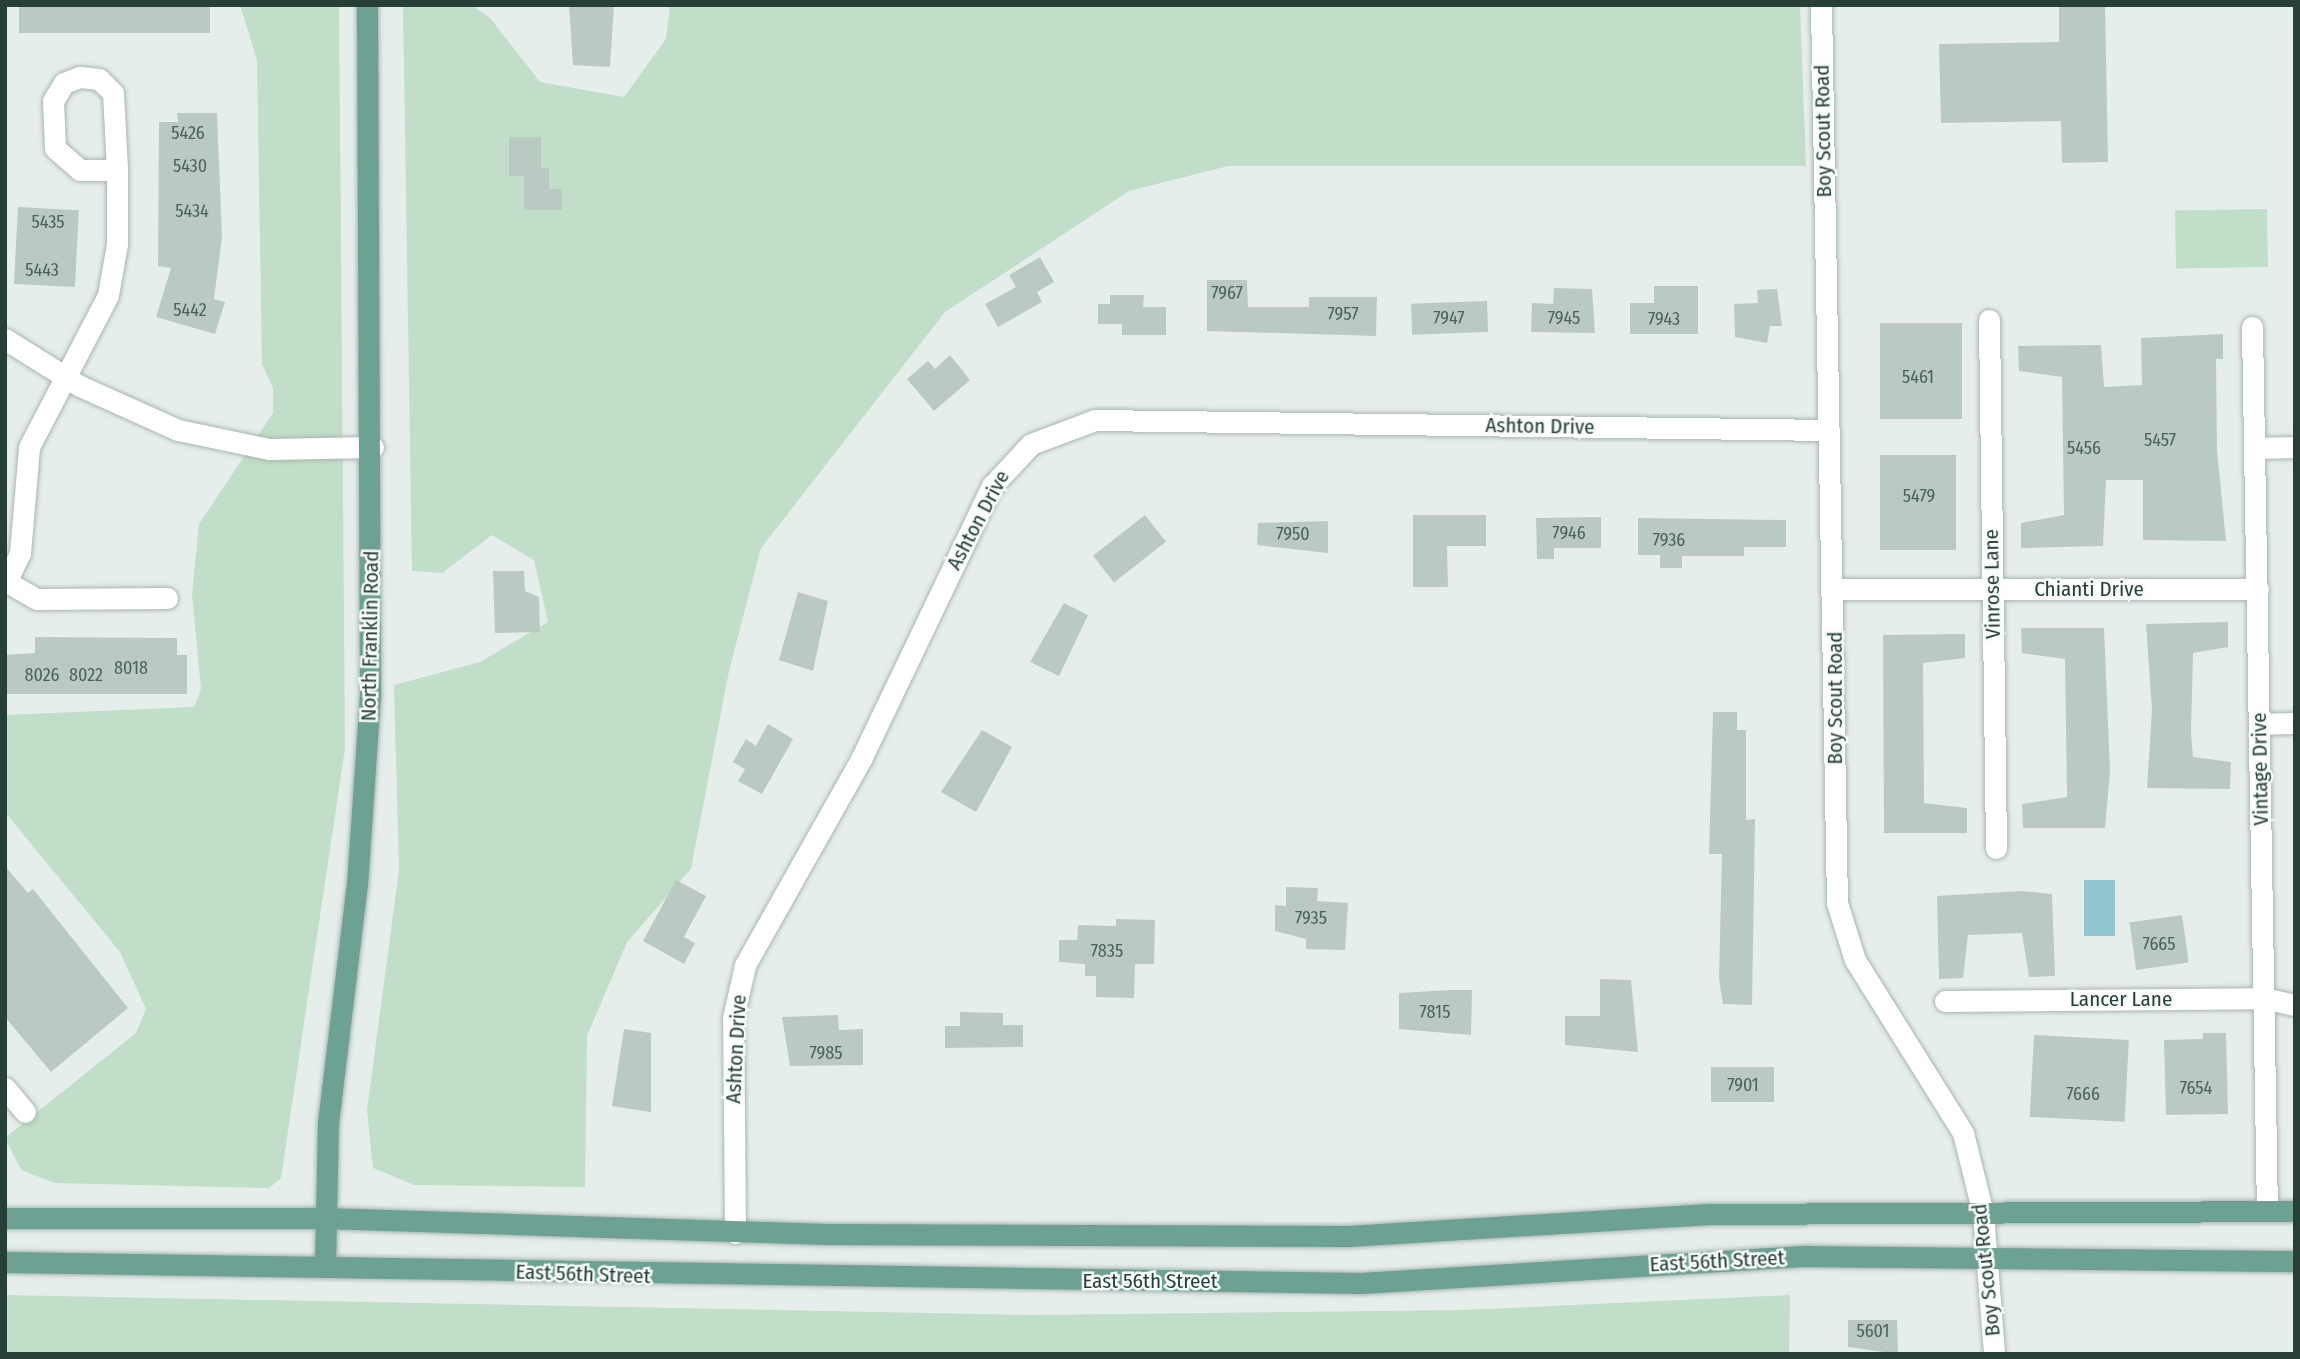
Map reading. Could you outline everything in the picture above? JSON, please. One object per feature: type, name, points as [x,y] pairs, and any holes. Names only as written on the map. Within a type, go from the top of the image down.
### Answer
[{"type":"main road","name":"North Franklin Road","points":[[325,1265],[323,1218],[364,807],[373,447],[367,5]]},
{"type":"main road","name":"East 56th Street","points":[[5,1218],[323,1218],[735,1233],[1348,1237],[1709,1214],[2295,1211]]},
{"type":"main road","name":"East 56th Street","points":[[5,1262],[325,1265],[736,1278],[1362,1283],[1720,1259],[2295,1261]]},
{"type":"street","name":"Boy Scout Road","points":[[1821,5],[1840,919],[1855,960],[1951,1106],[1983,1213],[1989,1258],[1994,1354]]},
{"type":"street","points":[[117,170],[80,170],[56,152],[53,104],[64,83],[94,77],[113,93],[117,170],[113,274],[100,316],[29,447],[20,553],[6,583],[37,599],[167,598]]},
{"type":"street","name":"Vinrose Lane","points":[[1989,320],[1996,848]]},
{"type":"street","name":"Vintage Drive","points":[[2252,327],[2267,1210]]},
{"type":"street","points":[[5,339],[66,377],[136,414],[214,439],[300,451],[373,447]]},
{"type":"street","name":"Ashton Drive","points":[[735,1233],[733,1018],[745,965],[873,734],[992,486],[1031,444],[1095,420],[1829,430]]},
{"type":"street","points":[[2255,448],[2295,447]]},
{"type":"street","name":"Chianti Drive","points":[[1835,589],[2258,589]]},
{"type":"street","points":[[2260,724],[2295,723]]},
{"type":"street","name":"Lancer Lane","points":[[1945,1001],[2264,998],[2295,1005]]},
{"type":"street","points":[[5,1088],[25,1112]]},
{"type":"green space","points":[[240,5],[339,5],[345,748],[281,1178],[269,1188],[55,1183],[21,1170],[5,1138],[136,1033],[146,1009],[120,952],[5,812],[5,715],[194,707],[201,689],[192,594],[199,524],[273,413],[273,388],[262,364],[257,60]]},
{"type":"green space","points":[[403,5],[472,5],[490,18],[540,82],[624,97],[666,39],[670,5],[1800,5],[1806,166],[1228,166],[1129,191],[945,312],[761,548],[729,671],[691,869],[627,942],[587,1036],[585,1187],[414,1185],[373,1168],[367,1110],[399,870],[394,685],[480,662],[548,622],[534,560],[492,535],[442,573],[412,571]]},
{"type":"green space","points":[[2267,209],[2268,267],[2176,269],[2175,211]]},
{"type":"green space","points":[[5,1295],[1033,1315],[1464,1310],[1790,1295],[1789,1354],[5,1354]]},
{"type":"water","points":[[2084,880],[2115,880],[2115,936],[2084,936]]},
{"type":"building","points":[[19,5],[210,5],[210,33],[19,33]]},
{"type":"building","points":[[569,5],[614,5],[610,67],[573,65]]},
{"type":"building","points":[[2059,5],[2105,5],[2108,162],[2062,163],[2061,121],[1941,123],[1939,44],[2059,42]]},
{"type":"building","points":[[177,113],[217,113],[222,237],[214,299],[225,302],[215,334],[156,317],[171,268],[158,266],[159,122],[178,122]]},
{"type":"building","points":[[509,137],[541,137],[541,168],[549,168],[549,189],[562,189],[562,210],[524,210],[524,176],[509,176]]},
{"type":"building","points":[[18,207],[79,210],[75,287],[14,284]]},
{"type":"building","points":[[1040,257],[1054,282],[1037,292],[1042,302],[998,327],[985,304],[1016,287],[1009,275]]},
{"type":"building","points":[[1207,280],[1247,280],[1248,307],[1309,307],[1309,297],[1377,297],[1376,336],[1207,331]]},
{"type":"building","points":[[1654,286],[1698,286],[1698,334],[1630,334],[1630,303],[1654,303]]},
{"type":"building","points":[[1554,288],[1592,289],[1595,333],[1531,332],[1532,303],[1553,304]]},
{"type":"building","points":[[1777,289],[1782,326],[1770,326],[1767,343],[1735,337],[1734,304],[1758,303],[1757,290]]},
{"type":"building","points":[[1110,295],[1144,295],[1143,307],[1166,307],[1166,335],[1122,335],[1122,324],[1098,324],[1098,304],[1110,304]]},
{"type":"building","points":[[1487,301],[1488,332],[1412,335],[1411,304]]},
{"type":"building","points":[[1880,323],[1962,323],[1962,419],[1880,419]]},
{"type":"building","points":[[2223,334],[2223,359],[2216,359],[2217,450],[2226,541],[2143,540],[2143,480],[2106,480],[2103,546],[2021,548],[2021,523],[2064,515],[2062,377],[2019,371],[2018,346],[2101,345],[2104,387],[2142,385],[2141,338]]},
{"type":"building","points":[[950,355],[970,380],[934,411],[907,379],[928,361],[935,369]]},
{"type":"building","points":[[1880,455],[1956,455],[1956,550],[1880,550]]},
{"type":"building","points":[[1145,515],[1166,542],[1114,582],[1093,556]]},
{"type":"building","points":[[1413,515],[1486,515],[1486,546],[1447,546],[1448,587],[1413,587]]},
{"type":"building","points":[[1601,517],[1601,548],[1554,548],[1554,559],[1537,559],[1536,518]]},
{"type":"building","points":[[1638,518],[1786,520],[1786,547],[1744,547],[1744,556],[1682,556],[1682,568],[1660,568],[1660,555],[1638,555]]},
{"type":"building","points":[[1328,521],[1328,553],[1257,545],[1258,523]]},
{"type":"building","points":[[493,571],[524,571],[525,591],[539,597],[540,632],[495,633]]},
{"type":"building","points":[[798,592],[828,601],[813,671],[779,660]]},
{"type":"building","points":[[1064,603],[1088,615],[1059,676],[1030,662]]},
{"type":"building","points":[[2228,622],[2228,647],[2193,653],[2191,733],[2193,757],[2231,762],[2230,789],[2147,788],[2152,710],[2146,624]]},
{"type":"building","points":[[2021,628],[2104,628],[2110,771],[2105,828],[2023,828],[2022,804],[2067,797],[2065,659],[2022,653]]},
{"type":"building","points":[[1965,634],[1965,658],[1923,663],[1924,803],[1967,808],[1967,833],[1884,833],[1883,635]]},
{"type":"building","points":[[35,637],[177,638],[177,655],[187,655],[187,694],[5,694],[5,655],[35,653]]},
{"type":"building","points":[[1713,712],[1737,712],[1737,730],[1746,730],[1746,820],[1755,819],[1752,1005],[1723,1004],[1719,978],[1722,854],[1709,854]]},
{"type":"building","points":[[768,724],[793,739],[762,794],[738,781],[745,769],[733,762],[746,739],[756,746]]},
{"type":"building","points":[[982,730],[1012,747],[976,812],[941,792]]},
{"type":"building","points":[[5,866],[28,893],[33,889],[128,1008],[51,1072],[5,1017]]},
{"type":"building","points":[[676,880],[706,896],[684,937],[695,943],[684,964],[643,941]]},
{"type":"building","points":[[1286,887],[1318,888],[1317,901],[1348,903],[1345,950],[1306,949],[1306,939],[1275,931],[1275,905],[1286,906]]},
{"type":"building","points":[[2022,891],[2052,894],[2055,976],[2029,977],[2022,933],[1968,935],[1963,978],[1939,979],[1937,896]]},
{"type":"building","points":[[2182,915],[2189,963],[2136,970],[2130,922]]},
{"type":"building","points":[[1116,919],[1155,920],[1154,964],[1135,964],[1134,998],[1096,997],[1096,976],[1085,976],[1085,964],[1059,962],[1059,940],[1077,940],[1078,925],[1116,926]]},
{"type":"building","points":[[1600,979],[1631,980],[1638,1052],[1565,1045],[1565,1016],[1600,1016]]},
{"type":"building","points":[[1472,990],[1471,1035],[1399,1029],[1399,993]]},
{"type":"building","points":[[960,1012],[1003,1013],[1003,1025],[1023,1025],[1023,1047],[945,1048],[945,1026],[960,1026]]},
{"type":"building","points":[[838,1015],[839,1030],[863,1029],[863,1065],[790,1066],[782,1017]]},
{"type":"building","points":[[624,1029],[651,1033],[651,1112],[612,1106]]},
{"type":"building","points":[[2203,1033],[2226,1033],[2228,1114],[2166,1115],[2164,1040],[2203,1039]]},
{"type":"building","points":[[2034,1035],[2129,1040],[2125,1122],[2030,1117]]},
{"type":"building","points":[[1711,1067],[1774,1067],[1774,1102],[1711,1102]]},
{"type":"building","points":[[1848,1320],[1897,1320],[1898,1354],[1848,1347]]}]
